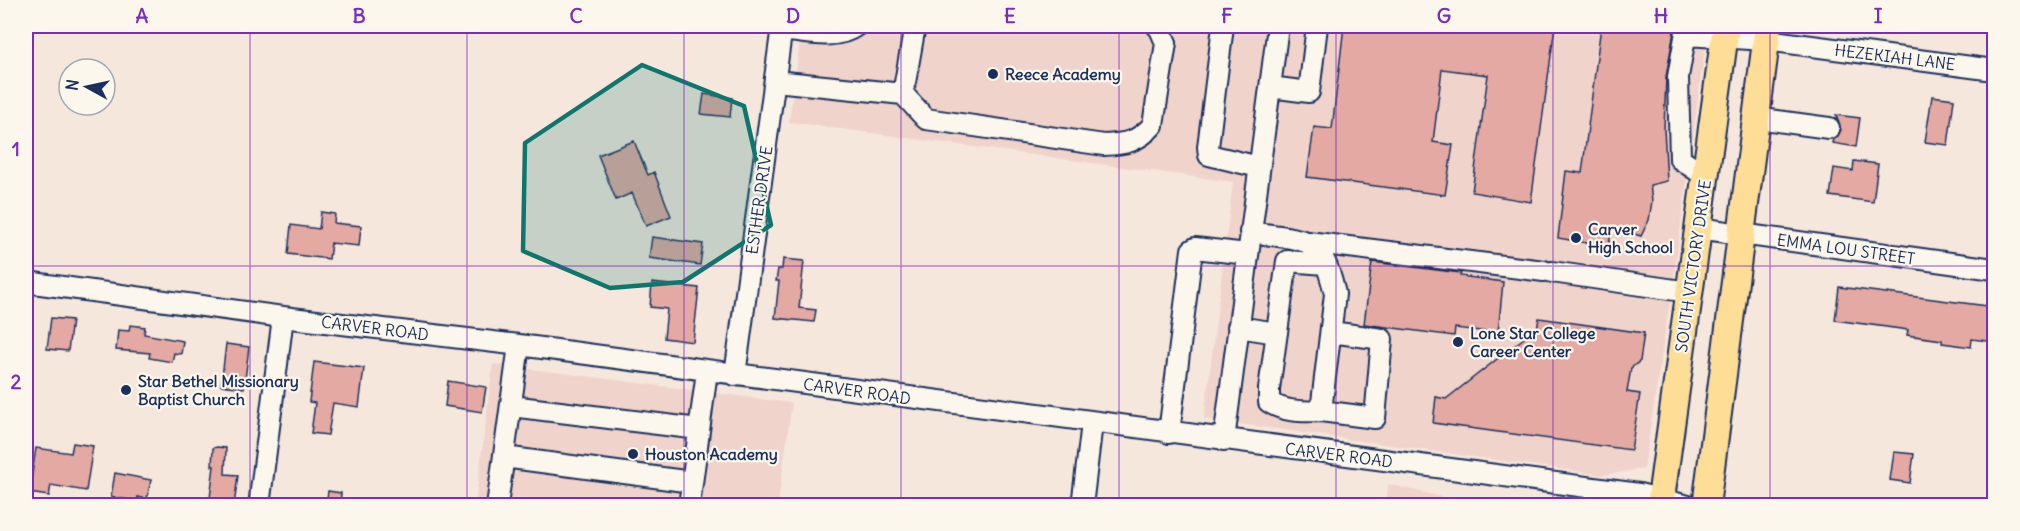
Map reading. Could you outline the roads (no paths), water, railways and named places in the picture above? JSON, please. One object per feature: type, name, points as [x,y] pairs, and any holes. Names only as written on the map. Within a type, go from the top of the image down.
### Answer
[{"type":"main road","name":"SOUTH VICTORY DRIVE","points":[[1660,502],[1725,32]]},
{"type":"main road","points":[[1706,506],[1767,33]]},
{"type":"street","points":[[903,94],[915,26]]},
{"type":"street","points":[[775,81],[903,94],[926,119],[1104,145],[1126,144],[1145,134],[1153,125],[1166,43],[1157,26]]},
{"type":"street","points":[[1223,26],[1208,147],[1209,155],[1259,167]]},
{"type":"street","points":[[1224,440],[1278,26]]},
{"type":"street","points":[[1270,87],[1309,92],[1317,26]]},
{"type":"street","points":[[782,28],[832,34],[848,27]]},
{"type":"street","name":"ESTHER DRIVE","points":[[735,375],[782,28]]},
{"type":"street","points":[[1686,30],[1678,77],[1680,159],[1705,176]]},
{"type":"street","name":"HEZEKIAH LANE","points":[[1686,30],[1767,33],[1995,70]]},
{"type":"street","points":[[1756,118],[1829,128]]},
{"type":"street","name":"EMMA LOU STREET","points":[[1698,228],[1995,269]]},
{"type":"street","points":[[1250,232],[1308,242],[1689,292]]},
{"type":"street","points":[[1308,242],[1320,253],[1331,276],[1335,294],[1321,411]]},
{"type":"street","points":[[1169,433],[1192,250],[1195,248],[1247,255]]},
{"type":"street","points":[[1325,264],[1287,261],[1269,402],[1276,407],[1309,412],[1321,411],[1375,418],[1383,339],[1331,332]]},
{"type":"street","name":"CARVER ROAD","points":[[26,282],[283,317],[519,345],[1627,493],[1660,502],[1688,506]]},
{"type":"street","points":[[259,506],[283,317]]},
{"type":"street","points":[[1238,327],[1277,333]]},
{"type":"street","points":[[497,506],[519,345]]},
{"type":"street","points":[[689,506],[707,371]]},
{"type":"street","points":[[511,406],[699,429]]},
{"type":"street","points":[[1082,506],[1092,423]]},
{"type":"street","points":[[504,457],[692,482]]},
{"type":"place","name":"Reece Academy","points":[[993,74]]},
{"type":"place","name":"Carver High School","points":[[1576,238]]},
{"type":"place","name":"Lone Star College Career Center","points":[[1458,342]]},
{"type":"place","name":"Star Bethel Missionary Baptist Church","points":[[126,390]]},
{"type":"place","name":"Houston Academy","points":[[633,454]]}]
